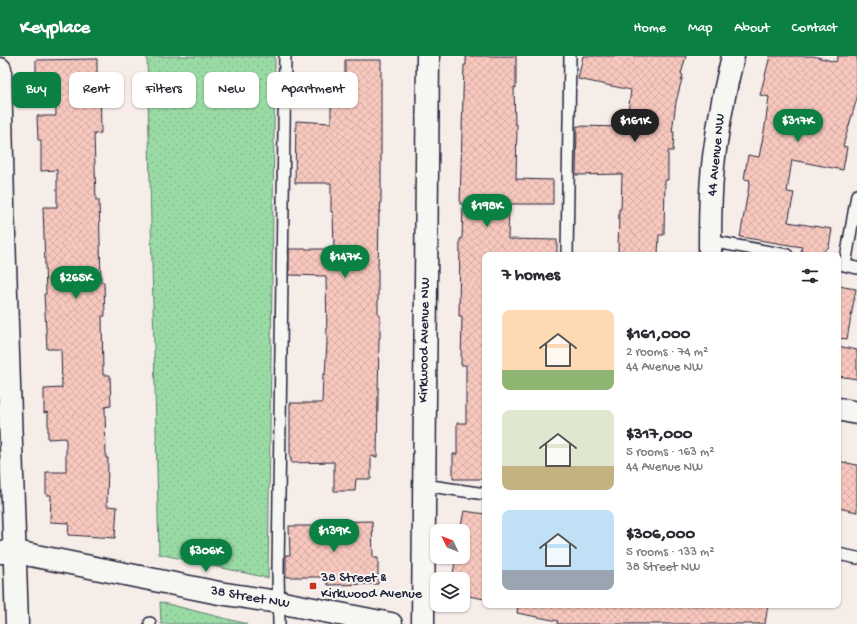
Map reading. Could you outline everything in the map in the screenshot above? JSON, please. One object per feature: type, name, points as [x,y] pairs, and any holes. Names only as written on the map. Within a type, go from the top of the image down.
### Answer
[{"type":"street","name":"Kirkwood Avenue NW","points":[[423,624],[428,56]]},
{"type":"street","name":"44 Avenue NW","points":[[710,248],[715,143],[733,56]]},
{"type":"street","points":[[0,69],[8,552],[17,624]]},
{"type":"street","points":[[841,410],[857,413]]},
{"type":"street","name":"38 Street NW","points":[[8,552],[391,624]]},
{"type":"lane","points":[[279,624],[278,602],[285,56]]},
{"type":"lane","points":[[567,252],[570,56]]},
{"type":"lane","points":[[857,195],[841,265],[857,268]]},
{"type":"lane","points":[[710,248],[754,252]]},
{"type":"lane","points":[[424,485],[482,494]]},
{"type":"lane","points":[[841,555],[857,558]]},
{"type":"green space","points":[[147,56],[275,56],[275,72],[267,72],[267,108],[274,108],[268,578],[159,554],[148,108],[196,108],[196,72],[147,72]]},
{"type":"green space","points":[[160,602],[247,624],[161,624]]},
{"type":"building","points":[[466,56],[516,56],[516,88],[514,87],[515,124],[517,124],[516,179],[553,180],[553,204],[509,204],[508,239],[557,240],[557,252],[482,252],[482,479],[453,479],[453,454],[457,454],[457,423],[466,423],[466,365],[461,365],[462,316],[459,316],[460,239],[462,239],[463,204],[460,204],[464,65],[466,65]]},
{"type":"building","points":[[583,56],[686,56],[676,102],[672,132],[674,132],[673,151],[668,151],[668,180],[665,180],[664,235],[659,235],[658,252],[618,252],[619,209],[621,209],[622,174],[576,175],[577,126],[626,127],[631,90],[578,79]]},
{"type":"building","points":[[770,56],[813,56],[836,62],[838,56],[857,56],[857,98],[843,146],[847,147],[843,170],[792,160],[787,192],[794,193],[788,222],[832,229],[829,247],[823,252],[801,251],[802,247],[740,237],[750,180],[744,179],[748,155],[759,157],[765,126],[769,97],[760,95]]},
{"type":"building","points":[[97,59],[97,72],[69,72],[69,108],[101,108],[101,133],[94,134],[96,200],[99,200],[101,282],[104,282],[105,316],[102,316],[103,375],[110,375],[111,406],[105,407],[106,458],[108,458],[107,506],[117,507],[115,538],[68,535],[69,523],[50,522],[51,495],[46,495],[46,472],[66,472],[66,438],[48,439],[48,412],[44,413],[44,389],[62,388],[61,349],[47,349],[44,294],[46,294],[43,207],[57,207],[57,170],[41,171],[41,140],[38,140],[37,116],[56,116],[56,108],[61,108],[61,72],[36,72],[36,60]]},
{"type":"building","points":[[345,60],[381,60],[381,200],[379,212],[378,275],[378,315],[380,315],[380,338],[377,457],[371,456],[371,479],[356,479],[355,491],[334,491],[334,462],[291,463],[290,458],[290,403],[322,403],[323,374],[325,375],[327,342],[326,276],[289,275],[289,249],[334,249],[333,212],[331,212],[331,183],[295,183],[296,121],[331,123],[331,108],[358,108],[358,72],[345,72]]},
{"type":"building","points":[[841,286],[856,289],[847,339],[841,338]]},
{"type":"building","points":[[841,347],[857,350],[857,379],[841,376]]},
{"type":"building","points":[[841,462],[857,465],[857,512],[841,509]]},
{"type":"building","points":[[464,511],[482,514],[482,598],[470,596],[470,572],[453,572],[455,564],[470,564],[470,524],[461,524]]},
{"type":"building","points":[[372,521],[373,558],[378,558],[378,584],[328,585],[327,577],[286,577],[286,555],[290,555],[289,526],[321,526],[321,522]]},
{"type":"building","points":[[518,608],[768,608],[765,624],[557,624],[558,621],[517,613]]},
{"type":"place","name":"38 Street & Kirkwood Avenue","points":[[313,586]]}]
